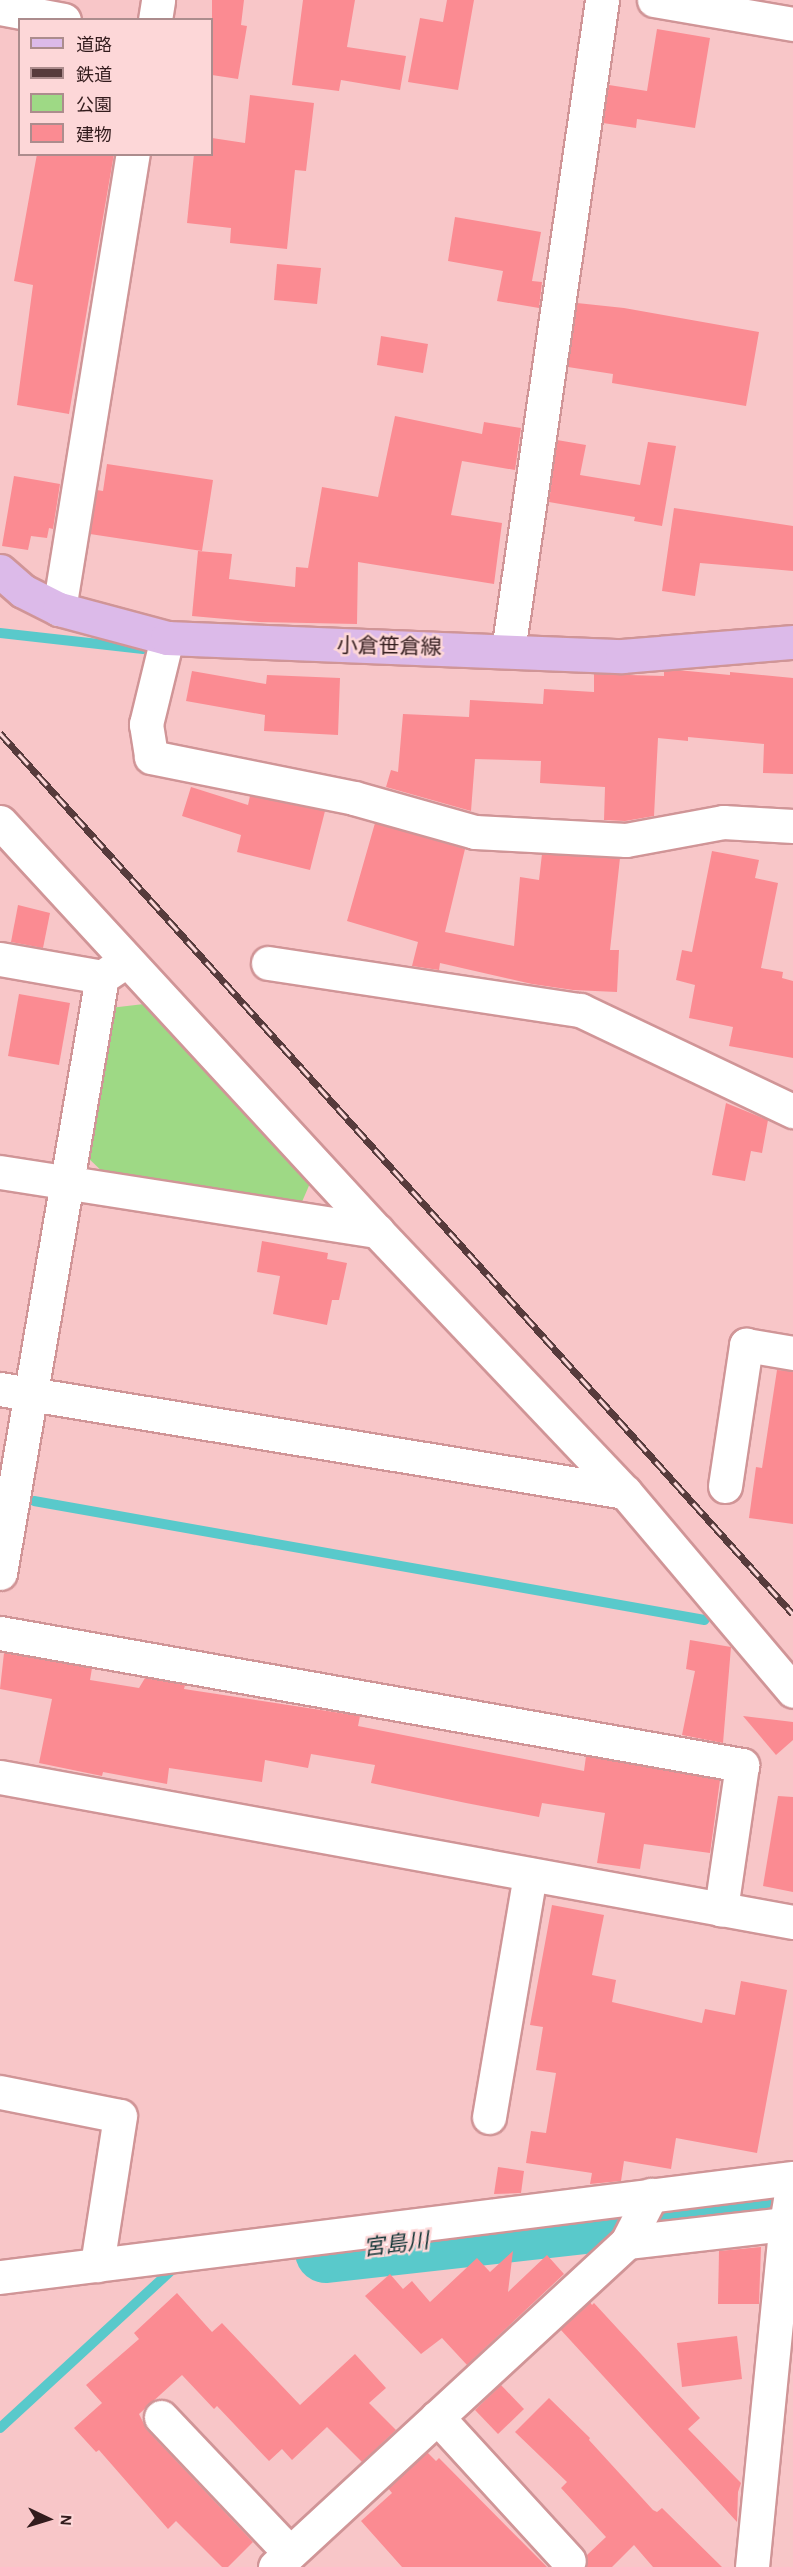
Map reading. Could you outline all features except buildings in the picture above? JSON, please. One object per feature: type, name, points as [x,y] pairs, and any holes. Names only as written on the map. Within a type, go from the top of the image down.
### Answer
[{"type":"main road","name":"小倉笹倉線","points":[[0,571],[23,591],[59,609],[167,638],[622,656],[793,642]]},
{"type":"street","points":[[155,18],[158,0]]},
{"type":"street","points":[[508,651],[602,0]]},
{"type":"street","points":[[654,0],[793,24]]},
{"type":"street","points":[[0,8],[53,18]]},
{"type":"street","points":[[59,609],[133,156]]},
{"type":"street","points":[[167,638],[146,724],[151,757],[354,798],[475,832],[626,840],[723,822],[793,826]]},
{"type":"street","points":[[0,822],[114,969],[376,1231],[625,1492],[793,1690]]},
{"type":"street","points":[[0,959],[114,969]]},
{"type":"street","points":[[268,963],[580,1010],[793,1112]]},
{"type":"street","points":[[0,1573],[15,1392],[114,969]]},
{"type":"street","points":[[0,1172],[376,1231]]},
{"type":"street","points":[[725,1486],[746,1345],[793,1353]]},
{"type":"street","points":[[15,1392],[625,1492]]},
{"type":"street","points":[[0,1633],[742,1765],[721,1909]]},
{"type":"street","points":[[0,1777],[793,1922]]},
{"type":"street","points":[[489,2117],[530,1874]]},
{"type":"street","points":[[0,2092],[120,2116],[97,2265]]},
{"type":"street","points":[[0,2277],[651,2195],[793,2180],[786,2224],[752,2567]]},
{"type":"street","points":[[161,2417],[283,2560],[627,2242],[651,2195]]},
{"type":"street","points":[[627,2242],[786,2224]]},
{"type":"street","points":[[437,2417],[569,2561]]},
{"type":"green space","points":[[144,1004],[311,1181],[298,1211],[109,1178],[84,1154],[110,1008]]},
{"type":"waterway","points":[[0,633],[143,649]]},
{"type":"waterway","points":[[34,1501],[705,1620]]},
{"type":"waterway","name":"宮島川","points":[[326,2252],[793,2200]]},
{"type":"waterway","points":[[0,2428],[173,2269]]},
{"type":"railway","points":[[0,733],[793,1614]]}]
